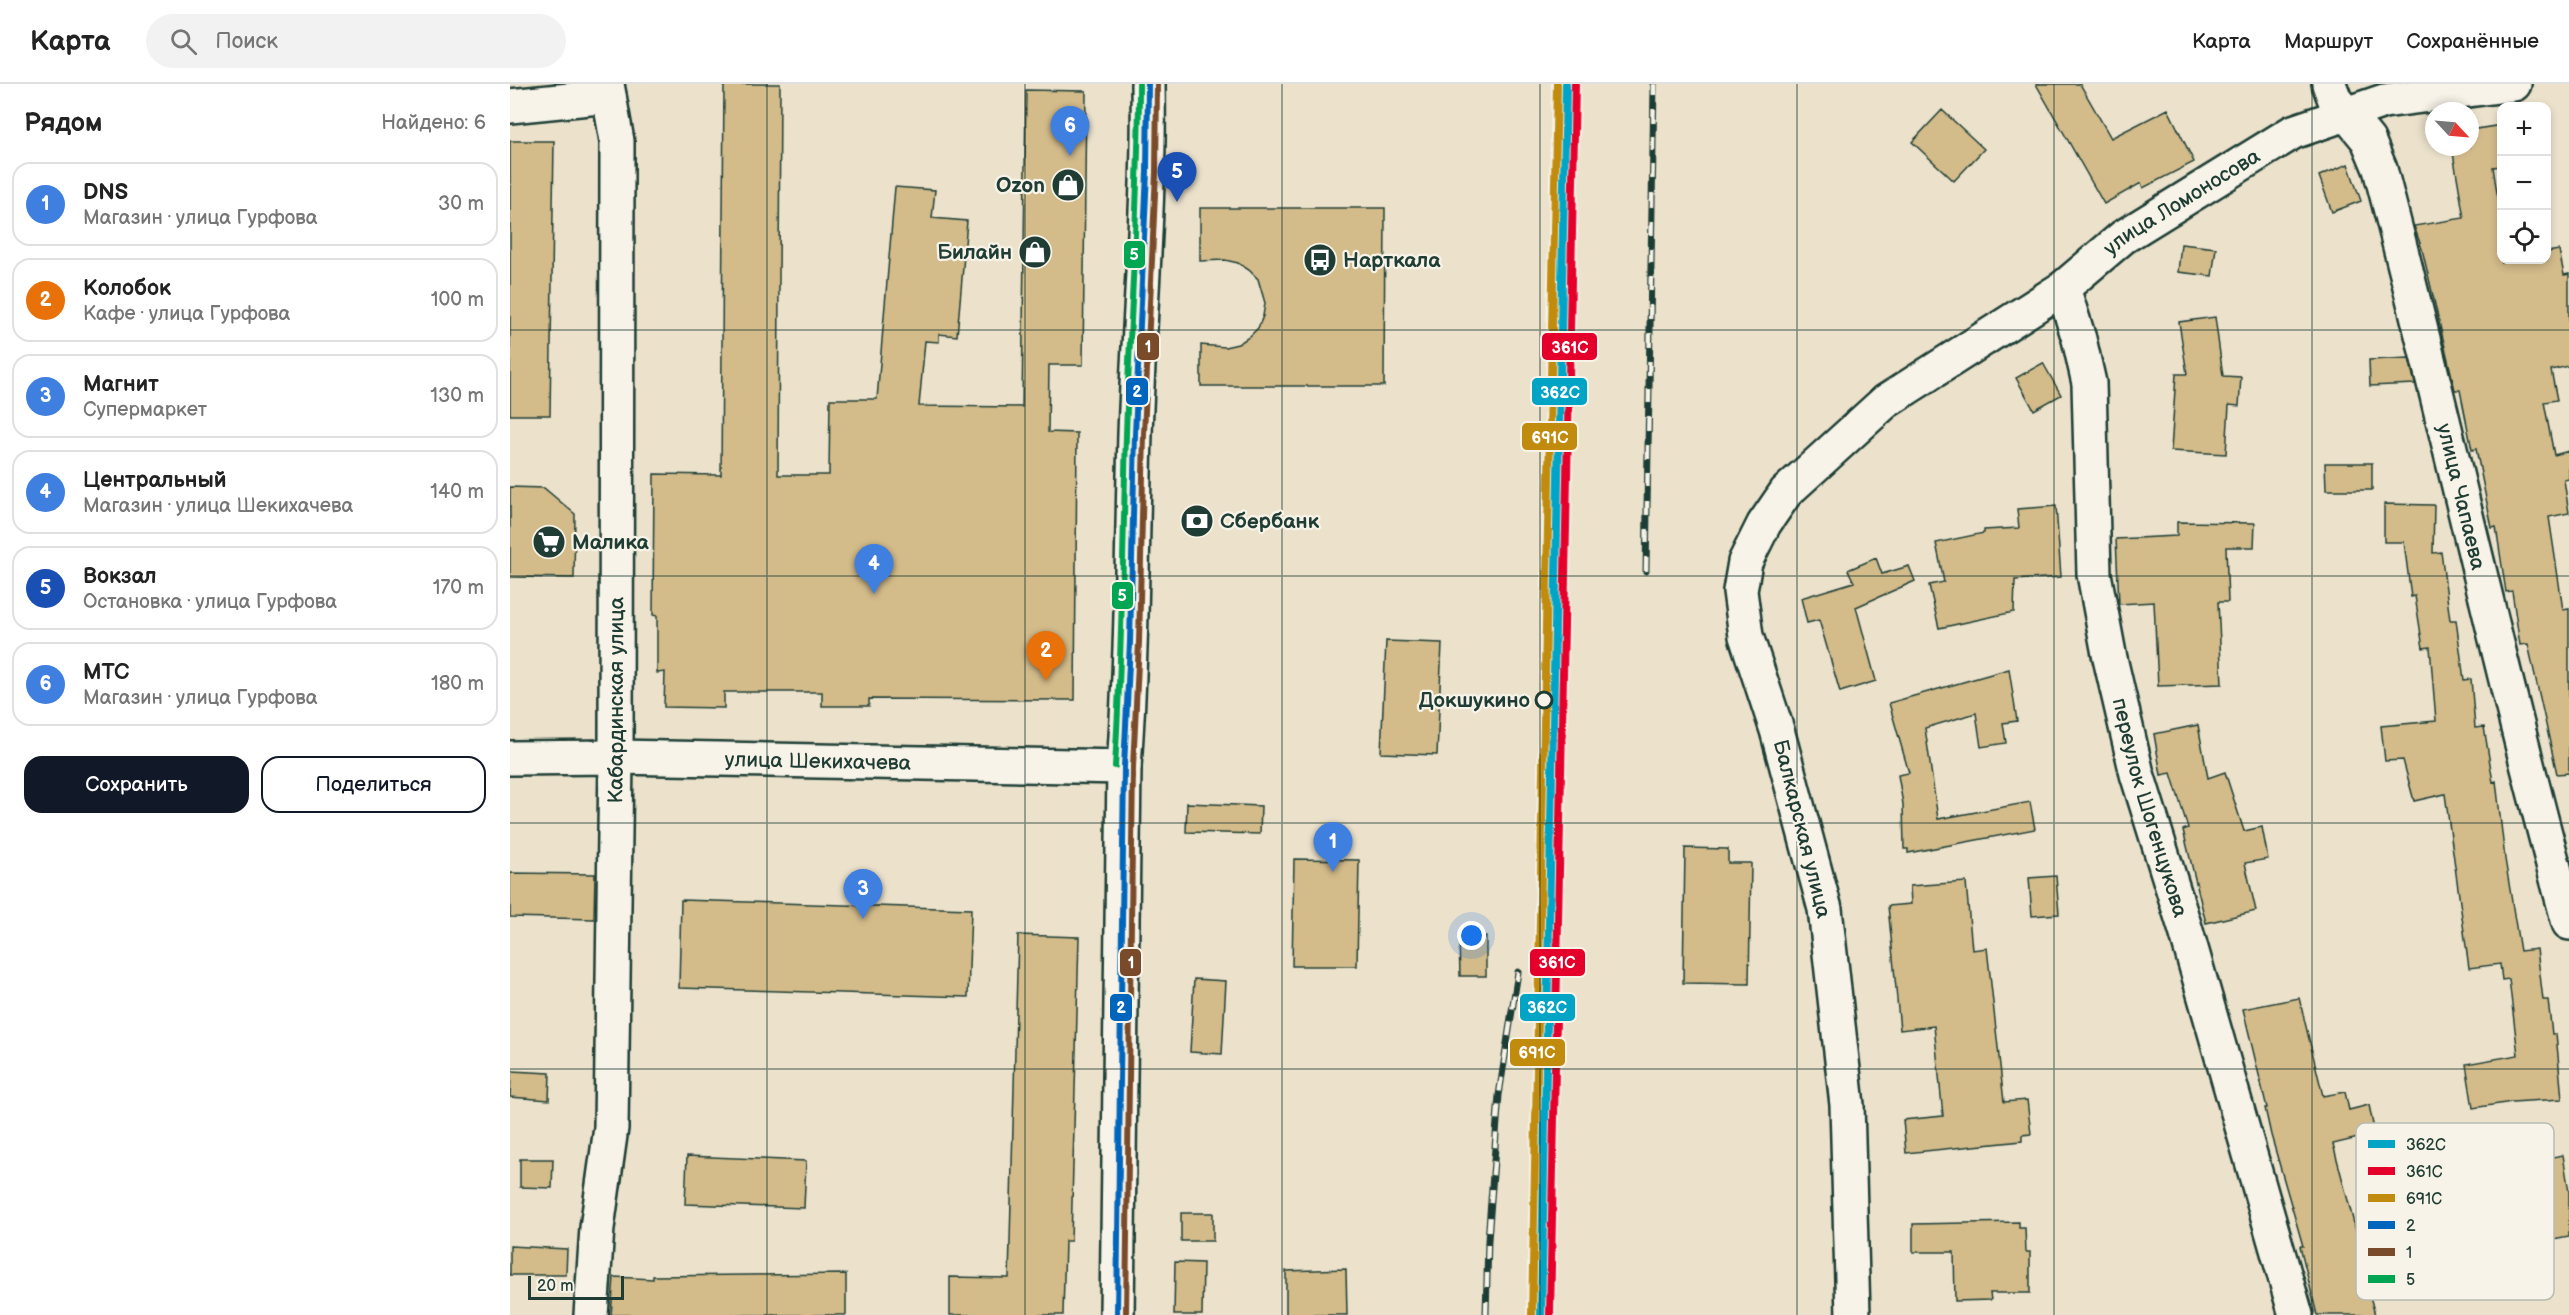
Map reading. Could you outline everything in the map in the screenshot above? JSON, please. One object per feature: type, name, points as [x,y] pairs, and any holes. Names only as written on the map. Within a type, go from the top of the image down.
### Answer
[{"type":"street","points":[[1117,1315],[1124,766],[1129,678],[1135,433],[1149,160],[1148,84]]},
{"type":"street","name":"улица Чапаева","points":[[2329,84],[2335,100],[2344,113],[2368,140],[2380,169],[2434,379],[2545,837],[2569,922]]},
{"type":"street","name":"улица Ломоносова","points":[[1885,402],[2063,288],[2123,237],[2293,132],[2384,101],[2514,84]]},
{"type":"street","points":[[510,106],[608,90]]},
{"type":"street","name":"Кабардинская улица","points":[[591,1315],[597,1228],[611,1128],[616,757],[616,141],[608,90]]},
{"type":"street","name":"переулок Шогенцукова","points":[[2063,288],[2079,339],[2089,383],[2094,574],[2109,654],[2137,774],[2189,942],[2296,1315]]},
{"type":"street","name":"Балкарская улица","points":[[1853,1315],[1847,1106],[1825,909],[1777,730],[1746,636],[1740,591],[1745,562],[1764,524],[1786,492],[1836,444],[1885,402]]},
{"type":"street","name":"улица Шекихачева","points":[[510,758],[616,757],[1124,766]]},
{"type":"building","points":[[724,84],[780,84],[778,475],[829,475],[830,399],[877,399],[895,187],[935,190],[932,218],[967,221],[957,336],[939,334],[939,342],[925,341],[919,406],[1022,407],[1026,90],[1086,91],[1083,365],[1049,365],[1048,432],[1077,433],[1075,700],[869,699],[869,706],[822,706],[822,692],[724,692],[724,708],[664,707],[665,672],[657,673],[657,616],[653,615],[654,474],[721,475]]},
{"type":"building","points":[[2036,84],[2080,84],[2111,138],[2168,109],[2194,162],[2143,188],[2141,183],[2104,204]]},
{"type":"building","points":[[1942,110],[1984,149],[1954,181],[1912,142]]},
{"type":"building","points":[[2497,126],[2497,167],[2493,167],[2497,193],[2497,264],[2551,264],[2551,251],[2559,250],[2564,275],[2569,274],[2569,366],[2551,370],[2557,400],[2544,402],[2554,455],[2569,451],[2569,479],[2564,480],[2569,513],[2549,517],[2563,610],[2569,609],[2569,773],[2557,774],[2528,644],[2520,645],[2512,591],[2506,592],[2496,527],[2492,528],[2476,449],[2472,450],[2460,390],[2455,390],[2422,249],[2414,226],[2464,218],[2454,156],[2479,156],[2479,129]]},
{"type":"building","points":[[510,141],[554,141],[550,415],[510,415]]},
{"type":"building","points":[[2348,164],[2361,201],[2332,212],[2319,176]]},
{"type":"building","points":[[1200,208],[1385,208],[1384,386],[1201,386],[1201,345],[1225,347],[1238,344],[1249,337],[1258,328],[1265,303],[1258,279],[1249,270],[1238,263],[1225,260],[1200,261]]},
{"type":"building","points":[[2181,244],[2216,248],[2212,276],[2178,272]]},
{"type":"building","points":[[2215,317],[2223,376],[2241,377],[2239,406],[2229,405],[2226,454],[2171,451],[2176,374],[2187,374],[2179,322]]},
{"type":"building","points":[[2409,358],[2415,384],[2370,386],[2369,360]]},
{"type":"building","points":[[2043,363],[2061,395],[2034,410],[2016,378]]},
{"type":"building","points":[[2325,463],[2372,463],[2372,490],[2326,490]]},
{"type":"building","points":[[510,487],[544,488],[575,514],[574,578],[510,577]]},
{"type":"building","points":[[2384,504],[2434,505],[2433,553],[2441,552],[2450,620],[2456,620],[2464,680],[2471,679],[2475,728],[2484,727],[2493,782],[2496,781],[2505,859],[2520,951],[2537,949],[2543,1000],[2548,1000],[2552,1034],[2556,1034],[2562,1099],[2512,1102],[2473,1108],[2466,1064],[2518,1055],[2509,979],[2502,980],[2500,964],[2469,968],[2445,794],[2414,801],[2403,760],[2385,761],[2381,726],[2436,721],[2430,647],[2423,648],[2415,596],[2411,597],[2404,542],[2384,542]]},
{"type":"building","points":[[2056,506],[2061,577],[2015,580],[2014,612],[1939,628],[1929,585],[1944,582],[1936,543],[1984,533],[1984,530],[2019,528],[2017,509]]},
{"type":"building","points":[[2177,522],[2255,523],[2254,547],[2226,547],[2228,602],[2218,602],[2222,684],[2158,686],[2154,602],[2119,604],[2116,539],[2177,536]]},
{"type":"building","points":[[1876,558],[1882,574],[1909,566],[1915,581],[1856,607],[1876,681],[1840,692],[1819,620],[1807,623],[1801,598],[1854,582],[1848,570]]},
{"type":"building","name":"Докшукино","points":[[1386,641],[1442,643],[1437,755],[1381,753]]},
{"type":"building","points":[[2009,669],[2017,721],[2003,723],[2006,743],[1981,747],[1976,713],[1925,728],[1938,819],[2030,802],[2035,829],[1908,853],[1908,849],[1904,849],[1903,804],[1898,775],[1909,773],[1889,703]]},
{"type":"building","points":[[2198,725],[2208,778],[2225,772],[2244,831],[2262,827],[2268,859],[2245,863],[2256,911],[2206,923],[2183,830],[2188,828],[2171,773],[2161,775],[2154,734]]},
{"type":"building","points":[[1187,803],[1261,806],[1260,834],[1186,832]]},
{"type":"building","points":[[1685,848],[1728,849],[1728,863],[1751,863],[1749,984],[1683,983]]},
{"type":"building","points":[[1294,859],[1359,860],[1357,966],[1292,966]]},
{"type":"building","points":[[510,873],[595,874],[594,919],[510,917]]},
{"type":"building","points":[[2056,876],[2059,914],[2032,916],[2029,878]]},
{"type":"building","points":[[1966,882],[1972,950],[1987,948],[2004,1102],[2027,1100],[2031,1134],[2022,1135],[2022,1141],[1906,1153],[1903,1120],[1943,1116],[1934,1026],[1900,1030],[1888,906],[1911,904],[1910,886]]},
{"type":"building","points":[[681,900],[971,909],[968,997],[679,988]]},
{"type":"building","points":[[1018,935],[1079,937],[1071,1241],[1065,1241],[1063,1315],[950,1315],[950,1277],[1009,1278]]},
{"type":"building","points":[[1486,936],[1486,976],[1460,976],[1459,937]]},
{"type":"building","points":[[1194,979],[1226,981],[1222,1054],[1190,1052]]},
{"type":"building","points":[[2299,998],[2323,1096],[2345,1092],[2349,1110],[2369,1105],[2373,1123],[2356,1123],[2356,1139],[2333,1144],[2356,1231],[2356,1300],[2371,1300],[2375,1315],[2317,1315],[2300,1246],[2303,1246],[2271,1135],[2265,1108],[2267,1108],[2243,1009]]},
{"type":"building","points":[[511,1071],[550,1073],[549,1100],[510,1097]]},
{"type":"building","points":[[2563,1155],[2569,1192],[2569,1237],[2554,1240],[2554,1157]]},
{"type":"building","points":[[687,1156],[806,1161],[804,1208],[685,1204]]},
{"type":"building","points":[[520,1159],[553,1159],[552,1188],[520,1187]]},
{"type":"building","points":[[1181,1213],[1213,1213],[1213,1241],[1181,1241]]},
{"type":"building","points":[[2019,1222],[2019,1228],[2025,1228],[2026,1252],[2030,1252],[2030,1293],[1990,1293],[1991,1300],[1955,1301],[1954,1252],[1913,1252],[1913,1224]]},
{"type":"building","points":[[510,1246],[567,1249],[566,1275],[510,1275]]},
{"type":"building","points":[[1175,1262],[1203,1263],[1202,1315],[1174,1315]]},
{"type":"building","points":[[1346,1269],[1347,1315],[1286,1315],[1286,1271]]},
{"type":"building","points":[[846,1274],[846,1315],[611,1315],[614,1277],[653,1279],[653,1276]]},
{"type":"railway","points":[[1646,571],[1654,84]]},
{"type":"railway","points":[[1486,1315],[1488,1240],[1499,1095],[1518,972]]},
{"type":"transit line","name":"5","points":[[1115,766],[1121,642],[1126,434],[1138,172],[1139,84]]},
{"type":"transit line","name":"2","points":[[1117,1315],[1124,767],[1130,642],[1135,434],[1147,172],[1148,84]]},
{"type":"transit line","name":"1","points":[[1126,1315],[1133,767],[1139,642],[1144,434],[1156,172],[1157,84]]},
{"type":"transit line","name":"691С","points":[[1532,1315],[1557,84]]},
{"type":"transit line","name":"362С","points":[[1541,1315],[1566,84]]},
{"type":"transit line","name":"361С","points":[[1550,1315],[1575,84]]},
{"type":"place","name":"МТС","points":[[1070,156]]},
{"type":"place","name":"Ozon","points":[[1068,185]]},
{"type":"place","name":"Вокзал","points":[[1177,202]]},
{"type":"place","name":"Билайн","points":[[1035,252]]},
{"type":"place","name":"Нарткала","points":[[1320,260]]},
{"type":"place","name":"Сбербанк","points":[[1197,521]]},
{"type":"place","name":"Малика","points":[[549,542]]},
{"type":"place","name":"Центральный","points":[[874,594]]},
{"type":"place","name":"Колобок","points":[[1046,681]]},
{"type":"place","name":"Докшукино","points":[[1544,700]]},
{"type":"place","name":"DNS","points":[[1333,872]]},
{"type":"place","name":"Магнит","points":[[863,919]]}]
